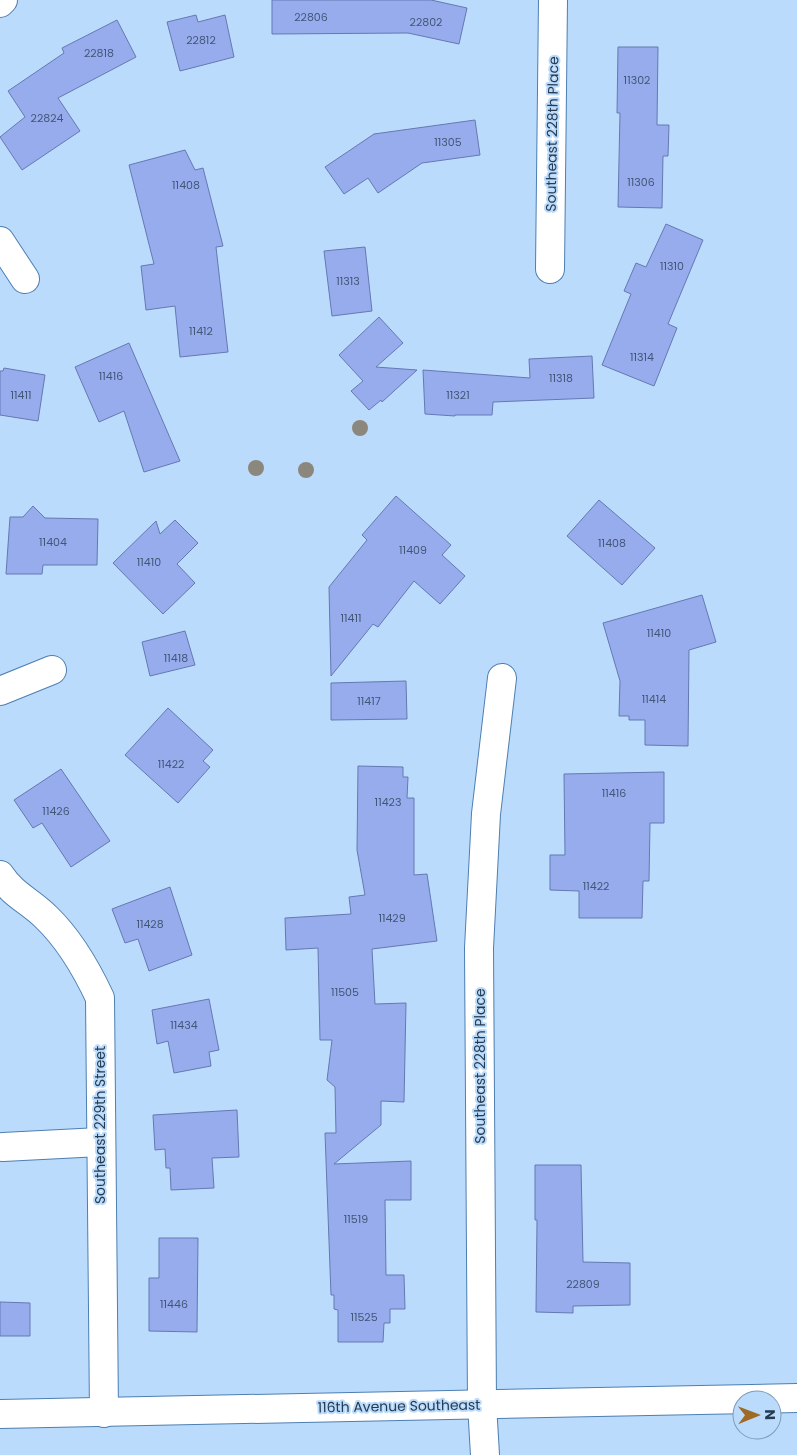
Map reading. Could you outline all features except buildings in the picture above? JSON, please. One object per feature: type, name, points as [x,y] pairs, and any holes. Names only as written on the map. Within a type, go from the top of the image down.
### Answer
[{"type":"street","points":[[0,3],[3,0]]},
{"type":"street","name":"Southeast 228th Place","points":[[550,269],[553,0]]},
{"type":"street","points":[[0,241],[25,279]]},
{"type":"street","points":[[0,691],[52,670]]},
{"type":"street","name":"Southeast 228th Place","points":[[485,1455],[482,1404],[479,948],[486,814],[502,678]]},
{"type":"street","name":"Southeast 229th Street","points":[[0,875],[9,889],[46,917],[84,963],[100,998],[104,1413]]},
{"type":"street","points":[[3,1147],[100,1142]]},
{"type":"street","name":"116th Avenue Southeast","points":[[0,1414],[797,1398]]}]
